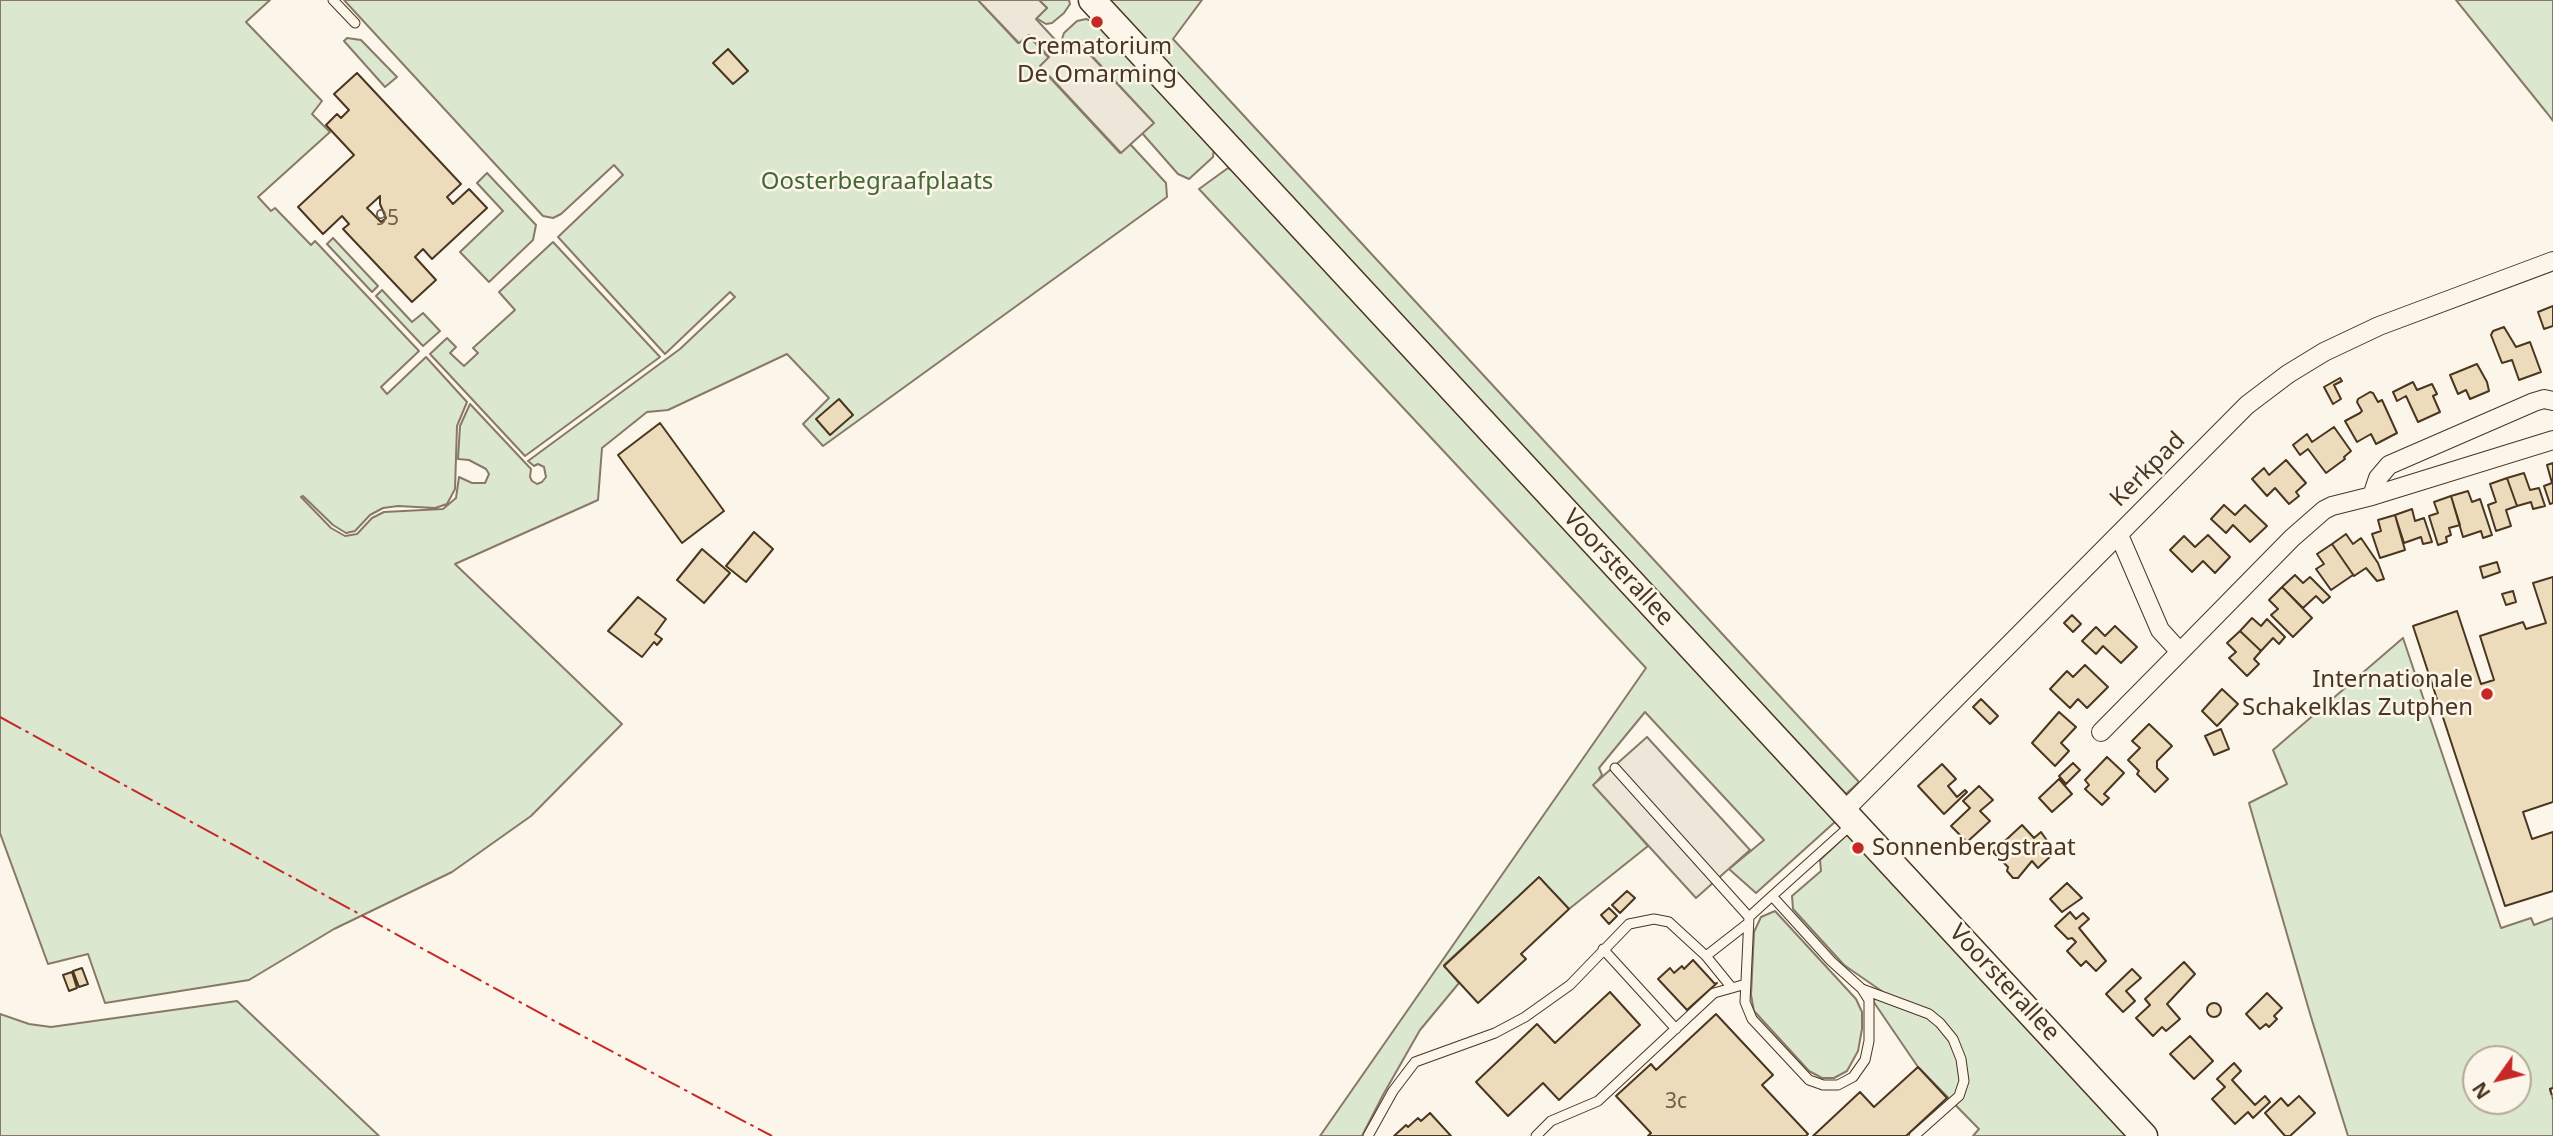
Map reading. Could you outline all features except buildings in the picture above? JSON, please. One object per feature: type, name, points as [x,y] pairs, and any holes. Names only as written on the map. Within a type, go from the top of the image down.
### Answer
[{"type":"main road","name":"Voorsterallee","points":[[1092,0],[2144,1136]]},
{"type":"street","name":"Kerkpad","points":[[1849,816],[2247,405],[2288,374],[2324,352],[2379,326],[2553,261]]},
{"type":"street","points":[[2372,496],[2378,478],[2389,465],[2534,402],[2544,399],[2553,401]]},
{"type":"street","points":[[2101,732],[2292,538],[2324,510],[2553,440]]},
{"type":"street","points":[[2119,535],[2160,630],[2180,652]]},
{"type":"lane","points":[[333,0],[355,23]]},
{"type":"lane","points":[[1615,768],[1748,921],[1745,1002],[1752,1019],[1809,1080],[1823,1085],[1839,1085],[1853,1077],[1865,1060],[1869,1041],[1869,1000],[1862,989],[1772,896]]},
{"type":"lane","points":[[1706,956],[1748,921],[1849,816]]},
{"type":"lane","points":[[1368,1136],[1393,1091],[1415,1062],[1495,1033],[1525,1017],[1570,985],[1629,924],[1654,919],[1669,922],[1706,956],[1732,988]]},
{"type":"lane","points":[[1603,949],[1676,1029]]},
{"type":"lane","points":[[1536,1136],[1551,1121],[1598,1101],[1714,993],[1746,984]]},
{"type":"lane","points":[[1862,989],[1930,1014],[1952,1039],[1961,1059],[1964,1081],[1959,1096],[1914,1136]]},
{"type":"green space","name":"Oosterbegraafplaats","points":[[0,0],[270,0],[246,22],[322,101],[312,114],[330,132],[258,197],[271,211],[275,208],[311,245],[315,241],[419,351],[381,387],[387,394],[426,357],[467,402],[457,426],[455,489],[447,504],[435,508],[383,508],[370,515],[355,531],[346,533],[301,497],[331,528],[345,536],[357,534],[372,518],[384,512],[443,509],[456,498],[459,477],[472,483],[485,483],[489,474],[486,469],[469,460],[458,459],[460,426],[470,404],[531,469],[532,481],[537,484],[542,482],[546,477],[544,467],[538,464],[534,466],[528,461],[680,349],[735,297],[730,292],[665,354],[558,237],[623,175],[614,165],[561,214],[553,218],[543,216],[344,0],[978,0],[1018,43],[1028,35],[1049,58],[1040,67],[1120,153],[1130,144],[1166,183],[1167,197],[823,446],[803,424],[829,398],[787,354],[668,410],[647,412],[602,448],[598,500],[455,564],[622,724],[531,816],[452,872],[334,929],[249,980],[105,1003],[88,954],[48,964],[0,833]]},
{"type":"green space","points":[[1039,0],[1069,0],[1070,4],[1052,23],[1046,24],[1036,18],[1047,8]]},
{"type":"green space","points":[[1103,0],[1202,0],[1173,39],[1859,782],[1846,794]]},
{"type":"green space","points":[[2456,0],[2553,0],[2553,121],[2547,113]]},
{"type":"green space","points":[[1086,19],[1097,23],[1214,148],[1213,157],[1189,179],[1178,174],[1142,133],[1153,122],[1079,42],[1067,52],[1060,45],[1064,33],[1077,21]]},
{"type":"green space","points":[[347,38],[361,40],[397,77],[385,87],[344,41]]},
{"type":"green space","points":[[1228,168],[1238,173],[1836,821],[1756,893],[1729,869],[1764,840],[1645,712],[1599,768],[1602,775],[1594,785],[1648,846],[1569,909],[1539,878],[1444,965],[1459,983],[1420,1030],[1362,1136],[1320,1136],[1646,668],[1199,189]]},
{"type":"green space","points":[[487,173],[536,225],[533,240],[489,282],[460,252],[503,211],[477,183]]},
{"type":"green space","points":[[333,238],[378,286],[372,292],[327,244]]},
{"type":"green space","points":[[553,242],[660,357],[525,456],[430,354],[447,338],[456,347],[450,353],[464,366],[478,353],[473,348],[515,310],[499,292]]},
{"type":"green space","points":[[382,290],[412,322],[423,313],[440,331],[423,346],[376,296]]},
{"type":"green space","points":[[2403,638],[2501,928],[2531,918],[2534,925],[2553,918],[2553,1088],[2550,1089],[2553,1099],[2553,1136],[2348,1136],[2249,803],[2287,784],[2273,750]]},
{"type":"green space","points":[[1850,832],[2130,1136],[1973,1136],[1979,1129],[1918,1067],[1873,1001],[1883,992],[1844,965],[1793,909],[1792,896],[1821,871],[1820,860]]},
{"type":"green space","points":[[1775,911],[1856,999],[1862,1012],[1858,1051],[1847,1071],[1834,1078],[1822,1078],[1809,1071],[1754,1011],[1751,995],[1754,932],[1761,917]]},
{"type":"green space","points":[[237,1001],[379,1136],[0,1136],[0,1014],[29,1024],[51,1027]]},
{"type":"shaded area","points":[[978,0],[1039,0],[1047,8],[1036,19],[1060,45],[1067,52],[1078,42],[1154,123],[1121,153],[1040,66],[1049,57],[1029,35],[1019,43]]},
{"type":"shaded area","points":[[1647,737],[1750,850],[1696,898],[1593,785]]},
{"type":"fence","points":[[2553,1088],[2550,1089],[2553,1099]]},
{"type":"power","points":[[0,717],[560,1024],[772,1136]]},
{"type":"place","name":"Crematorium De Omarming","points":[[1097,22]]},
{"type":"place","name":"Internationale Schakelklas Zutphen","points":[[2487,694]]},
{"type":"place","name":"Sonnenbergstraat","points":[[1858,848]]}]
